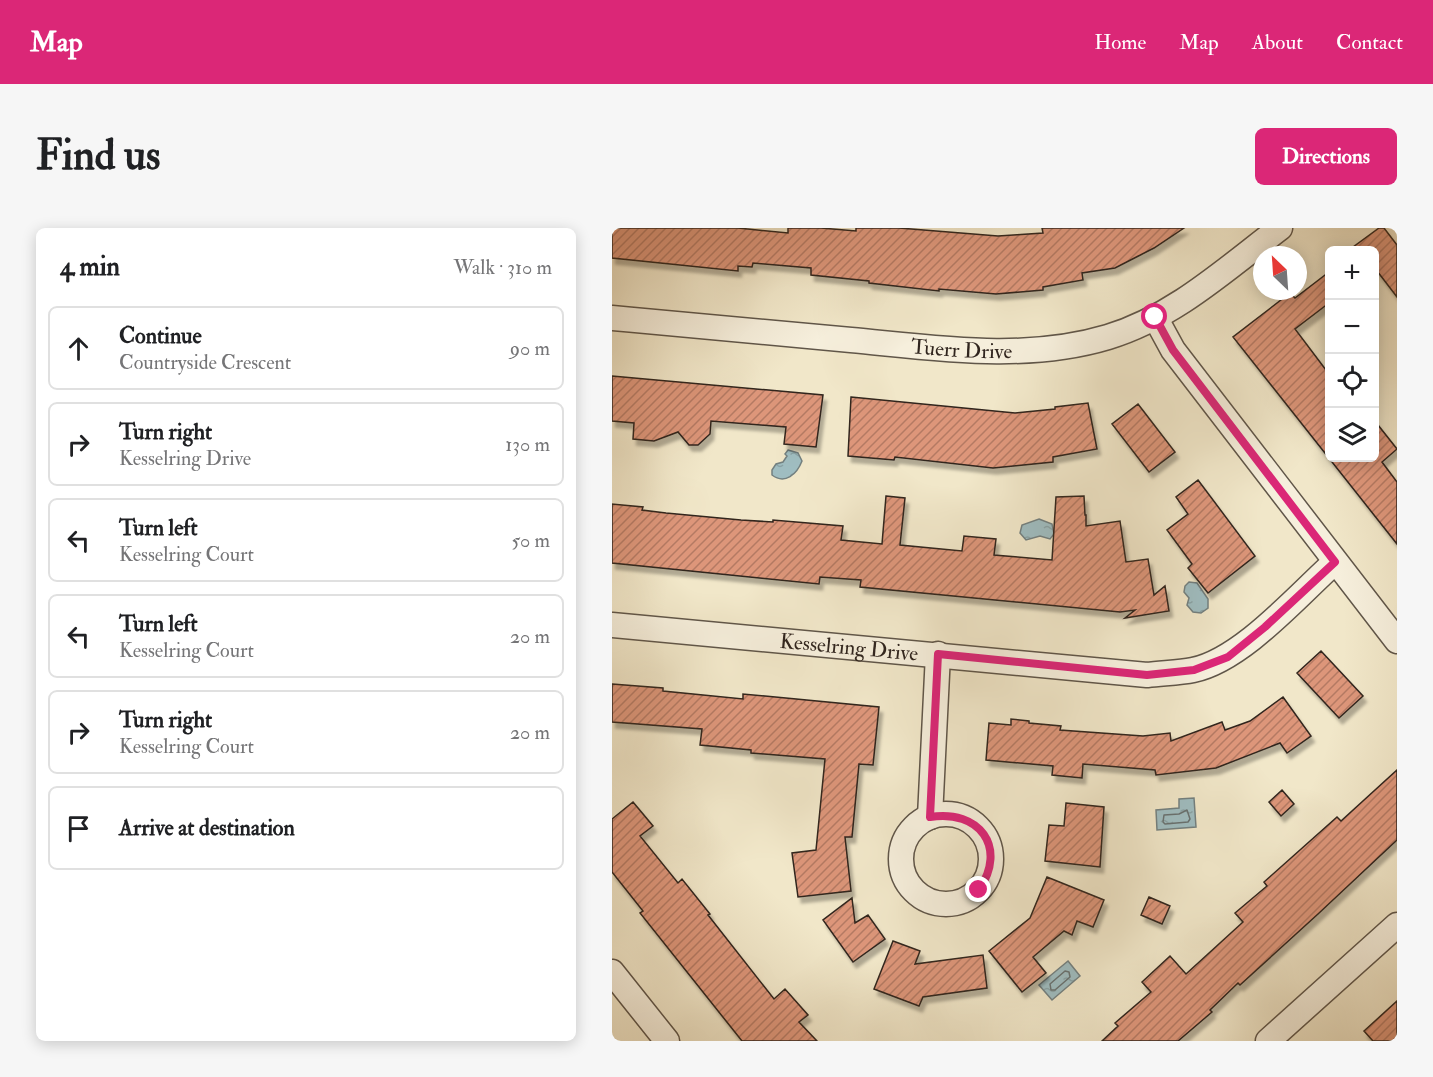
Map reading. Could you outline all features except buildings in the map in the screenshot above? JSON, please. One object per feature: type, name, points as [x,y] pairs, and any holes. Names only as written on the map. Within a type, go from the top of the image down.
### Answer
[{"type":"street","name":"Tuerr Drive","points":[[612,318],[976,352],[1048,349],[1108,337],[1155,317],[1189,297],[1280,228]]},
{"type":"street","points":[[1155,317],[1173,350],[1397,641]]},
{"type":"street","name":"Kesselring Drive","points":[[612,625],[1147,675],[1194,670],[1228,657],[1265,627],[1335,562]]},
{"type":"street","points":[[930,817],[938,654]]},
{"type":"street","points":[[1268,1041],[1397,925]]},
{"type":"street","points":[[612,972],[668,1041]]},
{"type":"water","points":[[788,450],[798,453],[802,461],[790,477],[777,478],[772,475],[772,470],[776,464],[783,462]]},
{"type":"water","points":[[1039,519],[1052,524],[1054,534],[1050,539],[1040,536],[1026,540],[1020,533],[1022,525]]},
{"type":"water","points":[[1189,582],[1197,583],[1208,599],[1208,608],[1201,613],[1193,612],[1187,605],[1189,598],[1184,592]]},
{"type":"water","points":[[1194,798],[1196,827],[1157,830],[1156,810],[1179,808],[1179,799]]},
{"type":"water","points":[[1068,961],[1080,976],[1052,1000],[1039,985]]},
{"type":"route","points":[[979,890],[987,878],[991,863],[990,848],[984,835],[974,824],[961,817],[946,814],[930,817],[938,654],[1147,675],[1194,670],[1228,657],[1265,627],[1335,562],[1173,350],[1155,317]]}]
